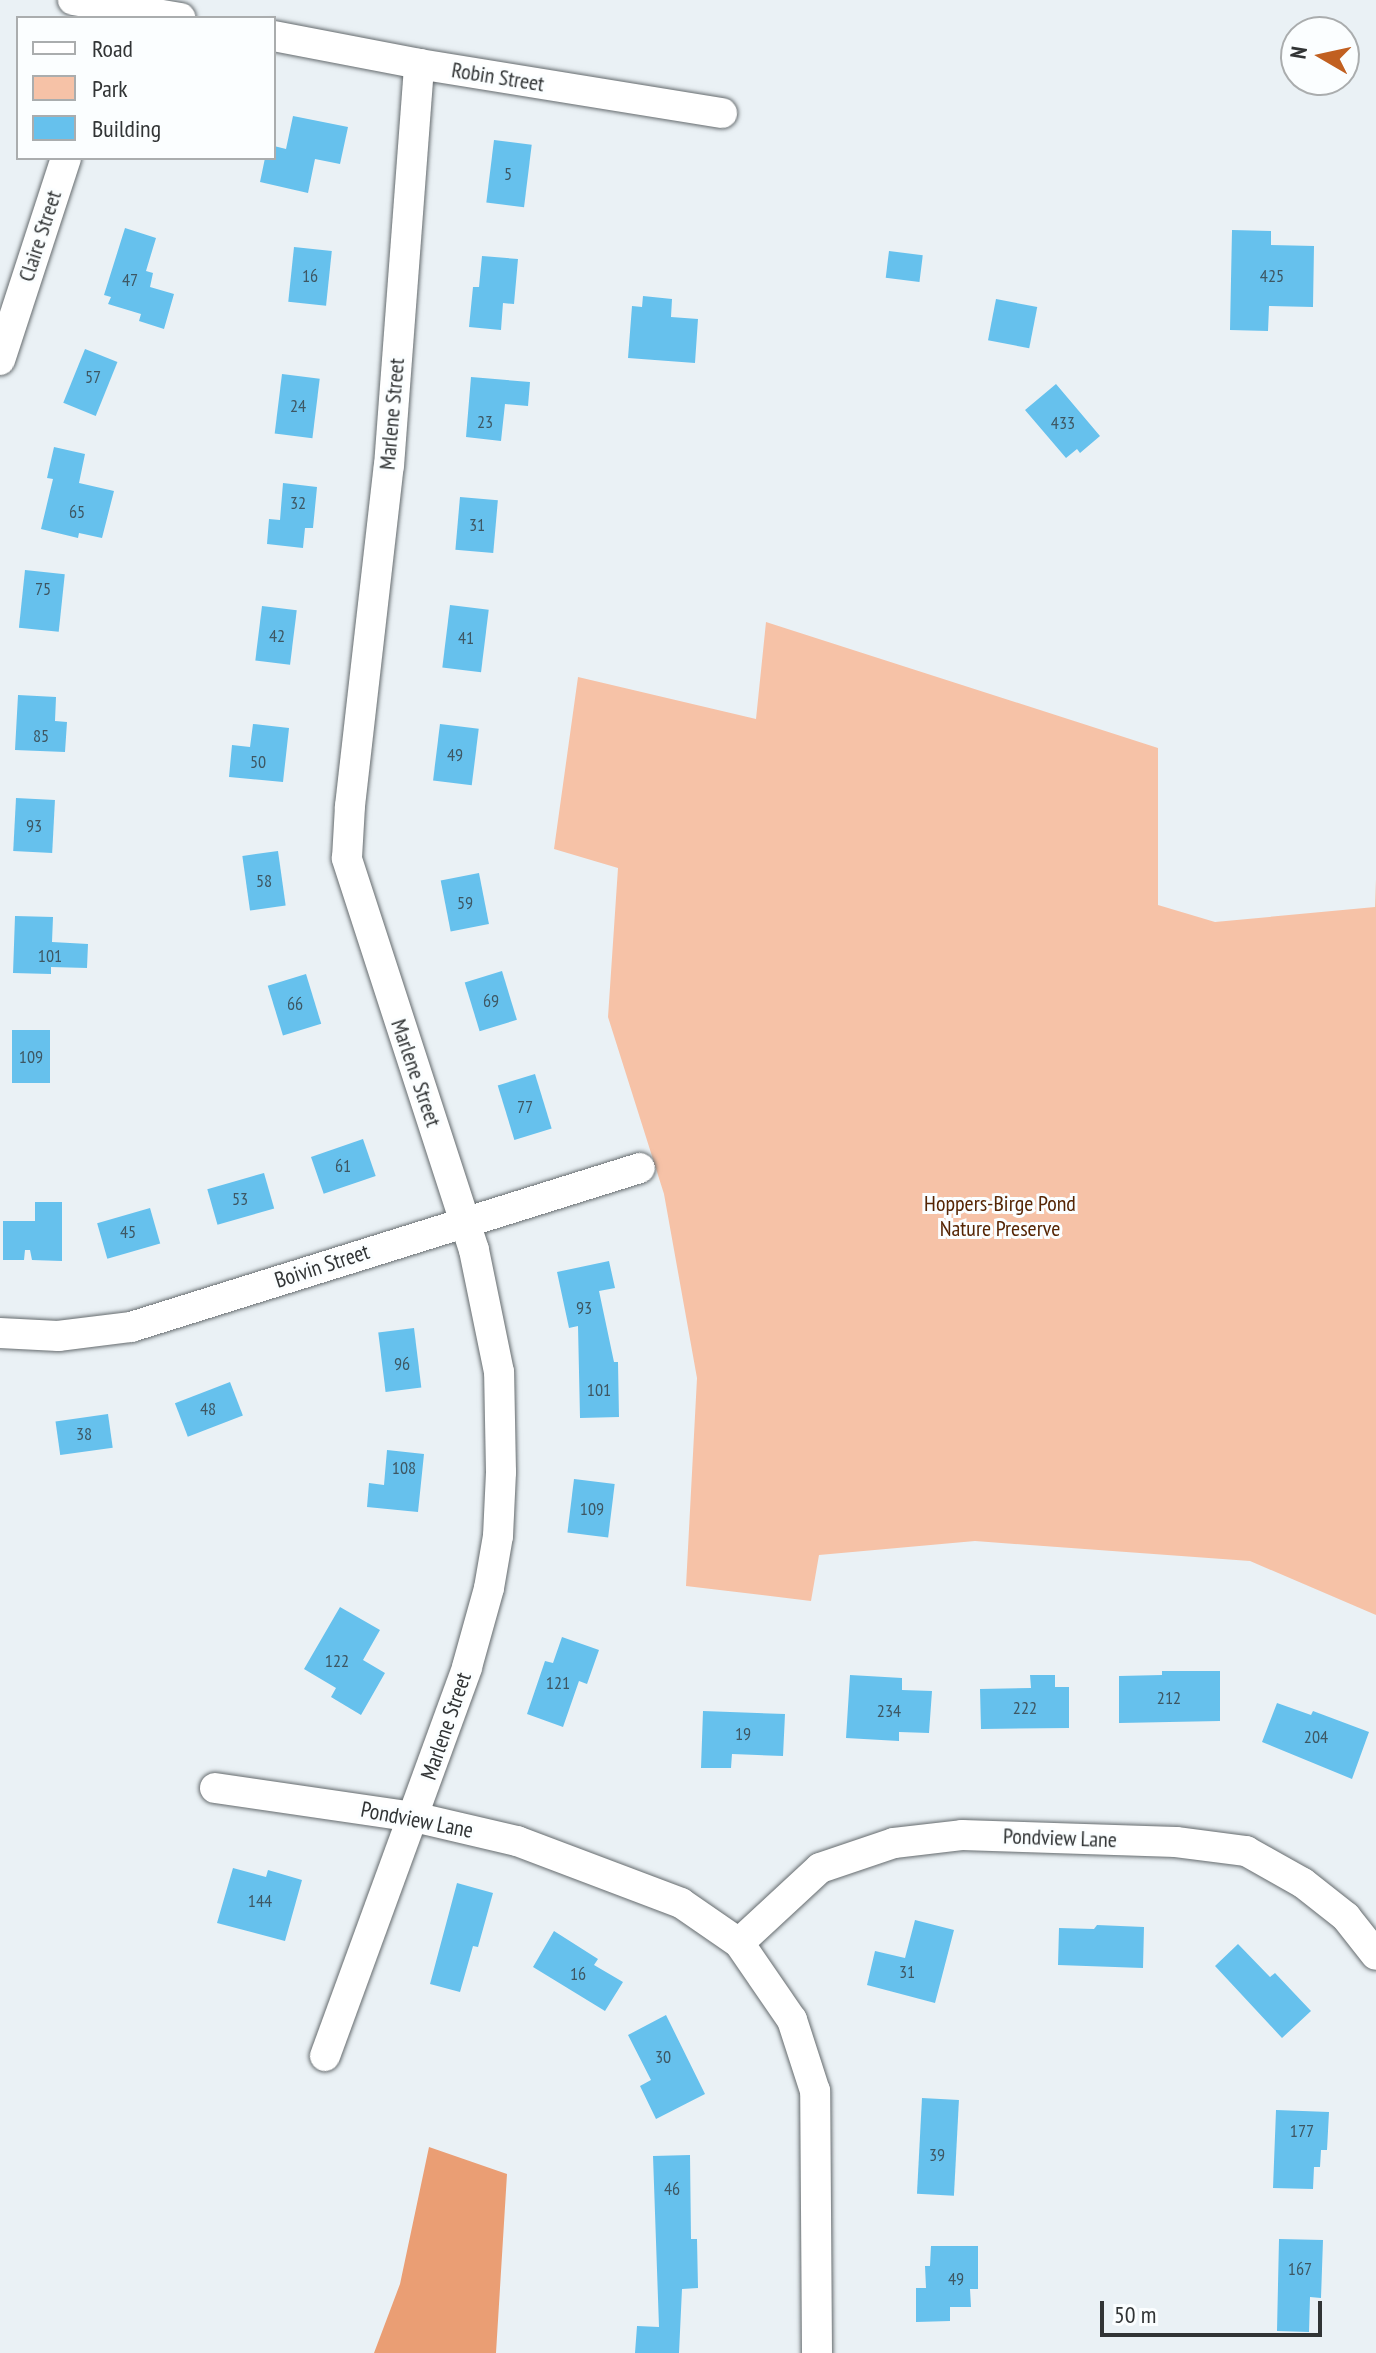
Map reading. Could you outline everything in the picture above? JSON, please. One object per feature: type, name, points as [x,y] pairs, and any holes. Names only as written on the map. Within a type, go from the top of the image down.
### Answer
[{"type":"street","points":[[73,0],[167,16]]},
{"type":"street","name":"Robin Street","points":[[276,36],[419,64],[722,113]]},
{"type":"street","name":"Marlene Street","points":[[325,2056],[467,1667],[489,1588],[498,1536],[501,1472],[499,1372],[489,1312],[465,1220],[347,858],[350,806],[389,466],[419,64]]},
{"type":"street","name":"Claire Street","points":[[0,360],[65,160]]},
{"type":"street","name":"Boivin Street","points":[[0,1333],[58,1336],[131,1327],[465,1220],[640,1168]]},
{"type":"street","name":"Pondview Lane","points":[[215,1788],[414,1817],[517,1841],[681,1903],[739,1943],[792,2020],[815,2091],[817,2353]]},
{"type":"street","name":"Pondview Lane","points":[[739,1943],[820,1868],[894,1843],[962,1835],[1176,1842],[1246,1851],[1303,1883],[1346,1917],[1376,1955]]},
{"type":"green space","name":"Hoppers-Birge Pond Nature Preserve","points":[[766,622],[1158,748],[1158,905],[1215,922],[1375,907],[1376,879],[1376,1615],[1250,1561],[975,1541],[819,1555],[811,1601],[686,1586],[697,1378],[664,1194],[608,1017],[618,868],[554,849],[578,677],[756,719]]},
{"type":"shaded area","points":[[429,2147],[507,2174],[496,2353],[374,2353],[400,2284]]},
{"type":"building","points":[[293,116],[348,127],[340,164],[315,159],[308,193],[260,182],[265,160],[276,160],[276,146],[286,149]]},
{"type":"building","points":[[494,140],[532,145],[524,207],[486,203]]},
{"type":"building","points":[[125,228],[156,238],[146,271],[153,273],[150,287],[174,294],[164,329],[139,321],[141,314],[108,304],[111,297],[104,295]]},
{"type":"building","points":[[1232,230],[1271,231],[1271,245],[1314,246],[1313,307],[1269,306],[1268,331],[1230,330]]},
{"type":"building","points":[[294,247],[332,251],[326,306],[288,302]]},
{"type":"building","points":[[889,251],[923,255],[919,282],[886,278]]},
{"type":"building","points":[[482,256],[518,259],[514,304],[503,303],[501,330],[469,327],[473,287],[479,287]]},
{"type":"building","points":[[643,296],[672,299],[671,317],[698,319],[695,363],[628,358],[632,306],[642,307]]},
{"type":"building","points":[[996,299],[1037,307],[1029,348],[988,340]]},
{"type":"building","points":[[85,349],[117,362],[96,416],[63,403]]},
{"type":"building","points":[[282,374],[320,379],[312,438],[275,434]]},
{"type":"building","points":[[471,377],[530,382],[528,406],[505,404],[501,441],[466,437]]},
{"type":"building","points":[[1056,384],[1100,436],[1080,453],[1077,449],[1066,458],[1025,410]]},
{"type":"building","points":[[54,447],[85,454],[79,483],[114,491],[102,538],[79,533],[78,538],[41,529],[53,479],[47,478]]},
{"type":"building","points":[[283,483],[317,487],[313,528],[305,528],[303,548],[267,544],[269,519],[280,520]]},
{"type":"building","points":[[460,497],[498,500],[493,553],[455,550]]},
{"type":"building","points":[[25,570],[65,574],[59,632],[19,628]]},
{"type":"building","points":[[450,605],[489,610],[481,672],[442,668]]},
{"type":"building","points":[[262,606],[297,610],[290,665],[255,661]]},
{"type":"building","points":[[18,695],[56,697],[55,721],[67,722],[65,752],[15,750]]},
{"type":"building","points":[[253,724],[289,728],[283,782],[229,777],[232,745],[250,747]]},
{"type":"building","points":[[440,724],[479,729],[472,785],[433,781]]},
{"type":"building","points":[[16,798],[55,800],[52,853],[13,851]]},
{"type":"building","points":[[278,851],[286,905],[250,910],[242,856]]},
{"type":"building","points":[[479,873],[489,924],[451,931],[441,880]]},
{"type":"building","points":[[15,916],[53,917],[52,942],[88,944],[87,968],[51,967],[51,974],[13,973]]},
{"type":"building","points":[[502,971],[517,1020],[480,1031],[465,982]]},
{"type":"building","points":[[306,974],[321,1024],[283,1035],[268,986]]},
{"type":"building","points":[[12,1030],[50,1030],[50,1083],[12,1083]]},
{"type":"building","points":[[535,1074],[552,1129],[514,1140],[498,1085]]},
{"type":"building","points":[[363,1139],[376,1176],[324,1194],[311,1157]]},
{"type":"building","points":[[264,1173],[274,1209],[217,1225],[207,1189]]},
{"type":"building","points":[[35,1202],[62,1202],[62,1261],[32,1260],[30,1250],[25,1250],[24,1260],[3,1260],[3,1221],[35,1221]]},
{"type":"building","points":[[150,1208],[160,1244],[107,1259],[97,1223]]},
{"type":"building","points":[[609,1261],[615,1288],[599,1291],[614,1362],[618,1362],[619,1417],[580,1418],[578,1326],[569,1328],[557,1272]]},
{"type":"building","points":[[414,1328],[421,1388],[386,1392],[378,1332]]},
{"type":"building","points":[[230,1382],[243,1416],[188,1437],[175,1403]]},
{"type":"building","points":[[108,1414],[113,1448],[60,1455],[56,1421]]},
{"type":"building","points":[[387,1450],[424,1454],[418,1512],[367,1507],[369,1483],[384,1485]]},
{"type":"building","points":[[574,1479],[615,1484],[608,1538],[567,1533]]},
{"type":"building","points":[[340,1607],[380,1630],[363,1660],[385,1673],[361,1715],[331,1697],[336,1688],[304,1669]]},
{"type":"building","points":[[562,1637],[599,1650],[587,1684],[579,1681],[563,1727],[527,1714],[545,1661],[553,1663]]},
{"type":"building","points":[[1162,1671],[1220,1671],[1220,1721],[1119,1723],[1119,1676],[1162,1675]]},
{"type":"building","points":[[850,1675],[902,1678],[902,1690],[932,1691],[929,1733],[899,1732],[899,1741],[846,1738]]},
{"type":"building","points":[[1030,1675],[1055,1675],[1055,1687],[1069,1687],[1069,1728],[981,1729],[980,1689],[1031,1688]]},
{"type":"building","points":[[1277,1703],[1311,1715],[1313,1711],[1369,1732],[1352,1779],[1262,1742]]},
{"type":"building","points":[[703,1711],[785,1714],[783,1756],[732,1754],[731,1768],[701,1768]]},
{"type":"building","points":[[233,1868],[266,1877],[268,1870],[302,1880],[285,1941],[217,1923]]},
{"type":"building","points":[[457,1883],[493,1893],[478,1947],[473,1946],[460,1992],[430,1984]]},
{"type":"building","points":[[915,1920],[954,1930],[935,2003],[867,1985],[875,1951],[905,1958]]},
{"type":"building","points":[[1097,1925],[1144,1927],[1143,1968],[1058,1965],[1059,1928],[1094,1929]]},
{"type":"building","points":[[554,1931],[598,1959],[594,1965],[623,1982],[605,2011],[533,1967]]},
{"type":"building","points":[[1238,1944],[1270,1977],[1275,1973],[1311,2011],[1282,2038],[1215,1966]]},
{"type":"building","points":[[666,2015],[705,2094],[656,2119],[640,2086],[651,2080],[628,2035]]},
{"type":"building","points":[[922,2098],[959,2100],[954,2196],[917,2194]]},
{"type":"building","points":[[1276,2110],[1329,2112],[1327,2150],[1321,2150],[1320,2167],[1314,2167],[1313,2189],[1273,2188]]},
{"type":"building","points":[[690,2155],[691,2239],[697,2239],[698,2288],[682,2289],[679,2353],[635,2353],[637,2326],[659,2327],[653,2156]]},
{"type":"building","points":[[1279,2239],[1323,2240],[1321,2298],[1310,2297],[1309,2332],[1277,2331]]},
{"type":"building","points":[[931,2246],[978,2246],[978,2289],[970,2289],[971,2307],[950,2307],[950,2321],[916,2322],[916,2288],[926,2288],[925,2266],[930,2266]]}]
